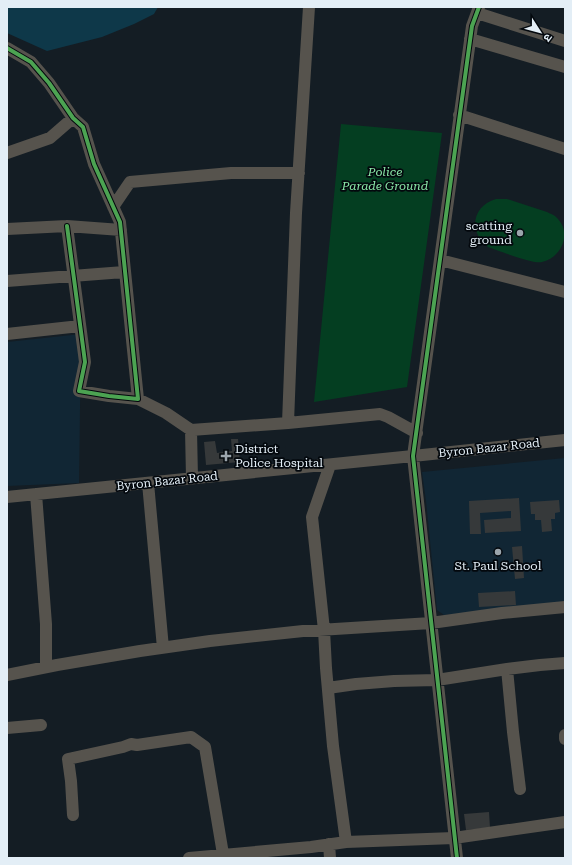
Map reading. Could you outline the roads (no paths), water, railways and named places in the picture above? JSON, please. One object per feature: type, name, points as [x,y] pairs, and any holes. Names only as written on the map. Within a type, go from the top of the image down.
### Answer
[{"type":"street","points":[[288,423],[296,213],[309,7]]},
{"type":"street","points":[[456,858],[413,456],[472,26],[478,10],[565,41]]},
{"type":"street","points":[[470,39],[565,67]]},
{"type":"street","points":[[7,48],[31,62],[49,83],[73,118],[83,127],[94,164],[120,222],[138,399]]},
{"type":"street","points":[[460,115],[565,149]]},
{"type":"street","points":[[7,153],[50,138],[73,118]]},
{"type":"street","points":[[113,206],[130,182],[231,173],[299,173]]},
{"type":"street","points":[[67,226],[85,362],[79,391],[138,399],[166,413],[191,430],[288,423],[380,414],[417,433]]},
{"type":"street","points":[[7,229],[67,226],[121,230]]},
{"type":"street","points":[[440,260],[564,288]]},
{"type":"street","points":[[7,281],[124,272]]},
{"type":"street","points":[[7,334],[80,326]]},
{"type":"street","points":[[191,430],[192,478]]},
{"type":"street","name":"Byron Bazar Road","points":[[7,497],[565,440]]},
{"type":"street","points":[[330,465],[312,517],[324,630],[333,746],[346,842]]},
{"type":"street","points":[[148,483],[163,648]]},
{"type":"street","points":[[36,494],[46,624],[46,667]]},
{"type":"street","points":[[7,675],[46,667],[210,641],[303,631],[431,623],[502,613],[565,607]]},
{"type":"street","points":[[328,688],[394,681],[437,680],[507,669],[565,663]]},
{"type":"street","points":[[507,669],[520,789]]},
{"type":"street","points":[[7,728],[41,725]]},
{"type":"street","points":[[73,815],[68,759],[131,744],[137,745],[191,737],[205,747],[223,854]]},
{"type":"street","points":[[189,858],[311,847],[346,842],[454,838],[565,822]]},
{"type":"street","points":[[329,844],[330,858]]},
{"type":"place","name":"scatting ground","points":[[520,233]]},
{"type":"place","name":"District Police Hospital","points":[[226,456]]},
{"type":"place","name":"St. Paul School","points":[[498,552]]},
{"type":"park label","name":"Police Parade Ground","points":[[385,179]]}]
